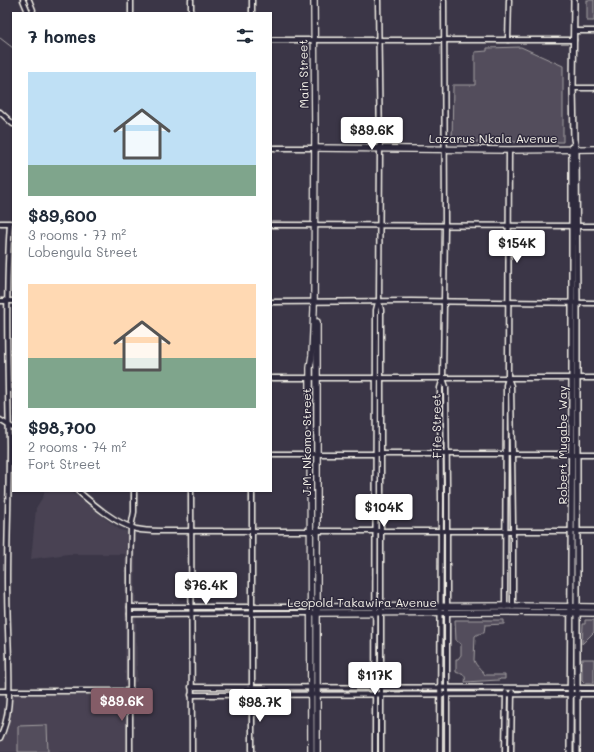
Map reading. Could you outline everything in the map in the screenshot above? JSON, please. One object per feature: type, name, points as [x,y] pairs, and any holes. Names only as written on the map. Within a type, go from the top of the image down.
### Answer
[{"type":"highway","name":"Main Street","points":[[314,0],[316,148]]},
{"type":"highway","name":"Lazarus Nkala Avenue","points":[[316,148],[509,150],[594,149]]},
{"type":"highway","name":"J.M. Nkomo Street","points":[[316,148],[315,302],[318,532],[317,752]]},
{"type":"highway","name":"J.M. Nkomo Street","points":[[311,752],[310,368],[315,302]]},
{"type":"highway","name":"Leopold Takawira Avenue","points":[[574,610],[594,607]]},
{"type":"highway","name":"Leopold Takawira Avenue","points":[[310,610],[512,609],[574,610],[594,613]]},
{"type":"main road","name":"Robert Mugabe Way","points":[[570,752],[573,694],[576,688],[574,610],[574,0]]},
{"type":"main road","name":"Robert Mugabe Way","points":[[574,610],[570,688],[573,694],[576,752]]},
{"type":"street","points":[[23,0],[28,12]]},
{"type":"street","points":[[29,0],[33,10],[32,12]]},
{"type":"street","points":[[131,0],[131,12]]},
{"type":"street","points":[[191,12],[192,0]]},
{"type":"street","points":[[252,0],[252,12]]},
{"type":"street","points":[[378,0],[380,148],[378,301],[376,310],[376,532],[381,688],[381,752]]},
{"type":"street","points":[[443,378],[445,225],[444,0]]},
{"type":"street","points":[[508,40],[509,0]]},
{"type":"street","points":[[574,31],[594,31]]},
{"type":"street","points":[[272,40],[574,40]]},
{"type":"street","points":[[573,88],[594,88]]},
{"type":"street","points":[[0,112],[12,123]]},
{"type":"street","name":"Lazarus Nkala Avenue","points":[[272,148],[316,148]]},
{"type":"street","points":[[505,609],[506,385],[508,378],[509,302],[509,150]]},
{"type":"street","points":[[0,223],[10,223],[8,258],[9,446],[7,578],[9,692],[7,718],[0,738]]},
{"type":"street","points":[[272,225],[594,226]]},
{"type":"street","points":[[0,301],[12,301]]},
{"type":"street","points":[[376,752],[376,688],[381,532],[381,310],[378,301]]},
{"type":"street","points":[[272,302],[444,301],[594,303]]},
{"type":"street","points":[[272,378],[594,378]]},
{"type":"street","name":"Fife Street","points":[[440,752],[440,388],[443,378]]},
{"type":"street","name":"Fife Street","points":[[443,378],[446,387],[447,455],[447,752]]},
{"type":"street","points":[[508,378],[511,384],[513,532],[512,609]]},
{"type":"street","points":[[0,420],[12,427]]},
{"type":"street","points":[[9,446],[12,443]]},
{"type":"street","points":[[272,454],[594,454]]},
{"type":"street","points":[[79,492],[106,513],[131,527],[144,530],[310,532],[594,532]]},
{"type":"street","points":[[130,752],[131,527],[134,512],[134,492]]},
{"type":"street","points":[[192,492],[192,752]]},
{"type":"street","points":[[252,492],[252,752]]},
{"type":"street","name":"Leopold Takawira Avenue","points":[[130,606],[252,607],[310,610]]},
{"type":"street","name":"Leopold Takawira Avenue","points":[[130,614],[252,614],[310,610]]},
{"type":"street","points":[[191,688],[594,688]]},
{"type":"street","points":[[505,752],[506,688]]},
{"type":"street","points":[[511,752],[512,688]]},
{"type":"street","points":[[0,691],[130,691]]},
{"type":"street","points":[[192,695],[594,694]]},
{"type":"shaded area","points":[[587,0],[594,0],[594,21],[587,21]]},
{"type":"shaded area","points":[[521,47],[563,66],[563,142],[452,142],[453,85],[475,85],[475,52],[487,51],[487,48]]},
{"type":"shaded area","points":[[12,231],[12,299],[11,299]]},
{"type":"shaded area","points":[[9,371],[12,371],[12,423],[10,420]]},
{"type":"shaded area","points":[[44,492],[71,492],[120,530],[135,533],[137,682],[125,683],[125,554],[68,554],[31,559],[36,508],[44,495]]},
{"type":"shaded area","points":[[455,620],[504,620],[504,624],[485,625],[484,633],[475,636],[474,660],[485,675],[505,675],[505,679],[465,682],[464,675],[456,672],[456,659],[458,659],[461,655],[461,644],[456,641]]},
{"type":"shaded area","points":[[585,620],[594,620],[594,632],[582,644],[583,624],[585,624]]},
{"type":"shaded area","points":[[582,659],[594,659],[594,683],[585,683],[582,680]]},
{"type":"shaded area","points":[[10,692],[130,692],[130,752],[0,752],[0,739]]},
{"type":"shaded area","points":[[47,725],[48,752],[18,752],[18,726]]},
{"type":"waterway","points":[[0,38],[12,47]]}]
